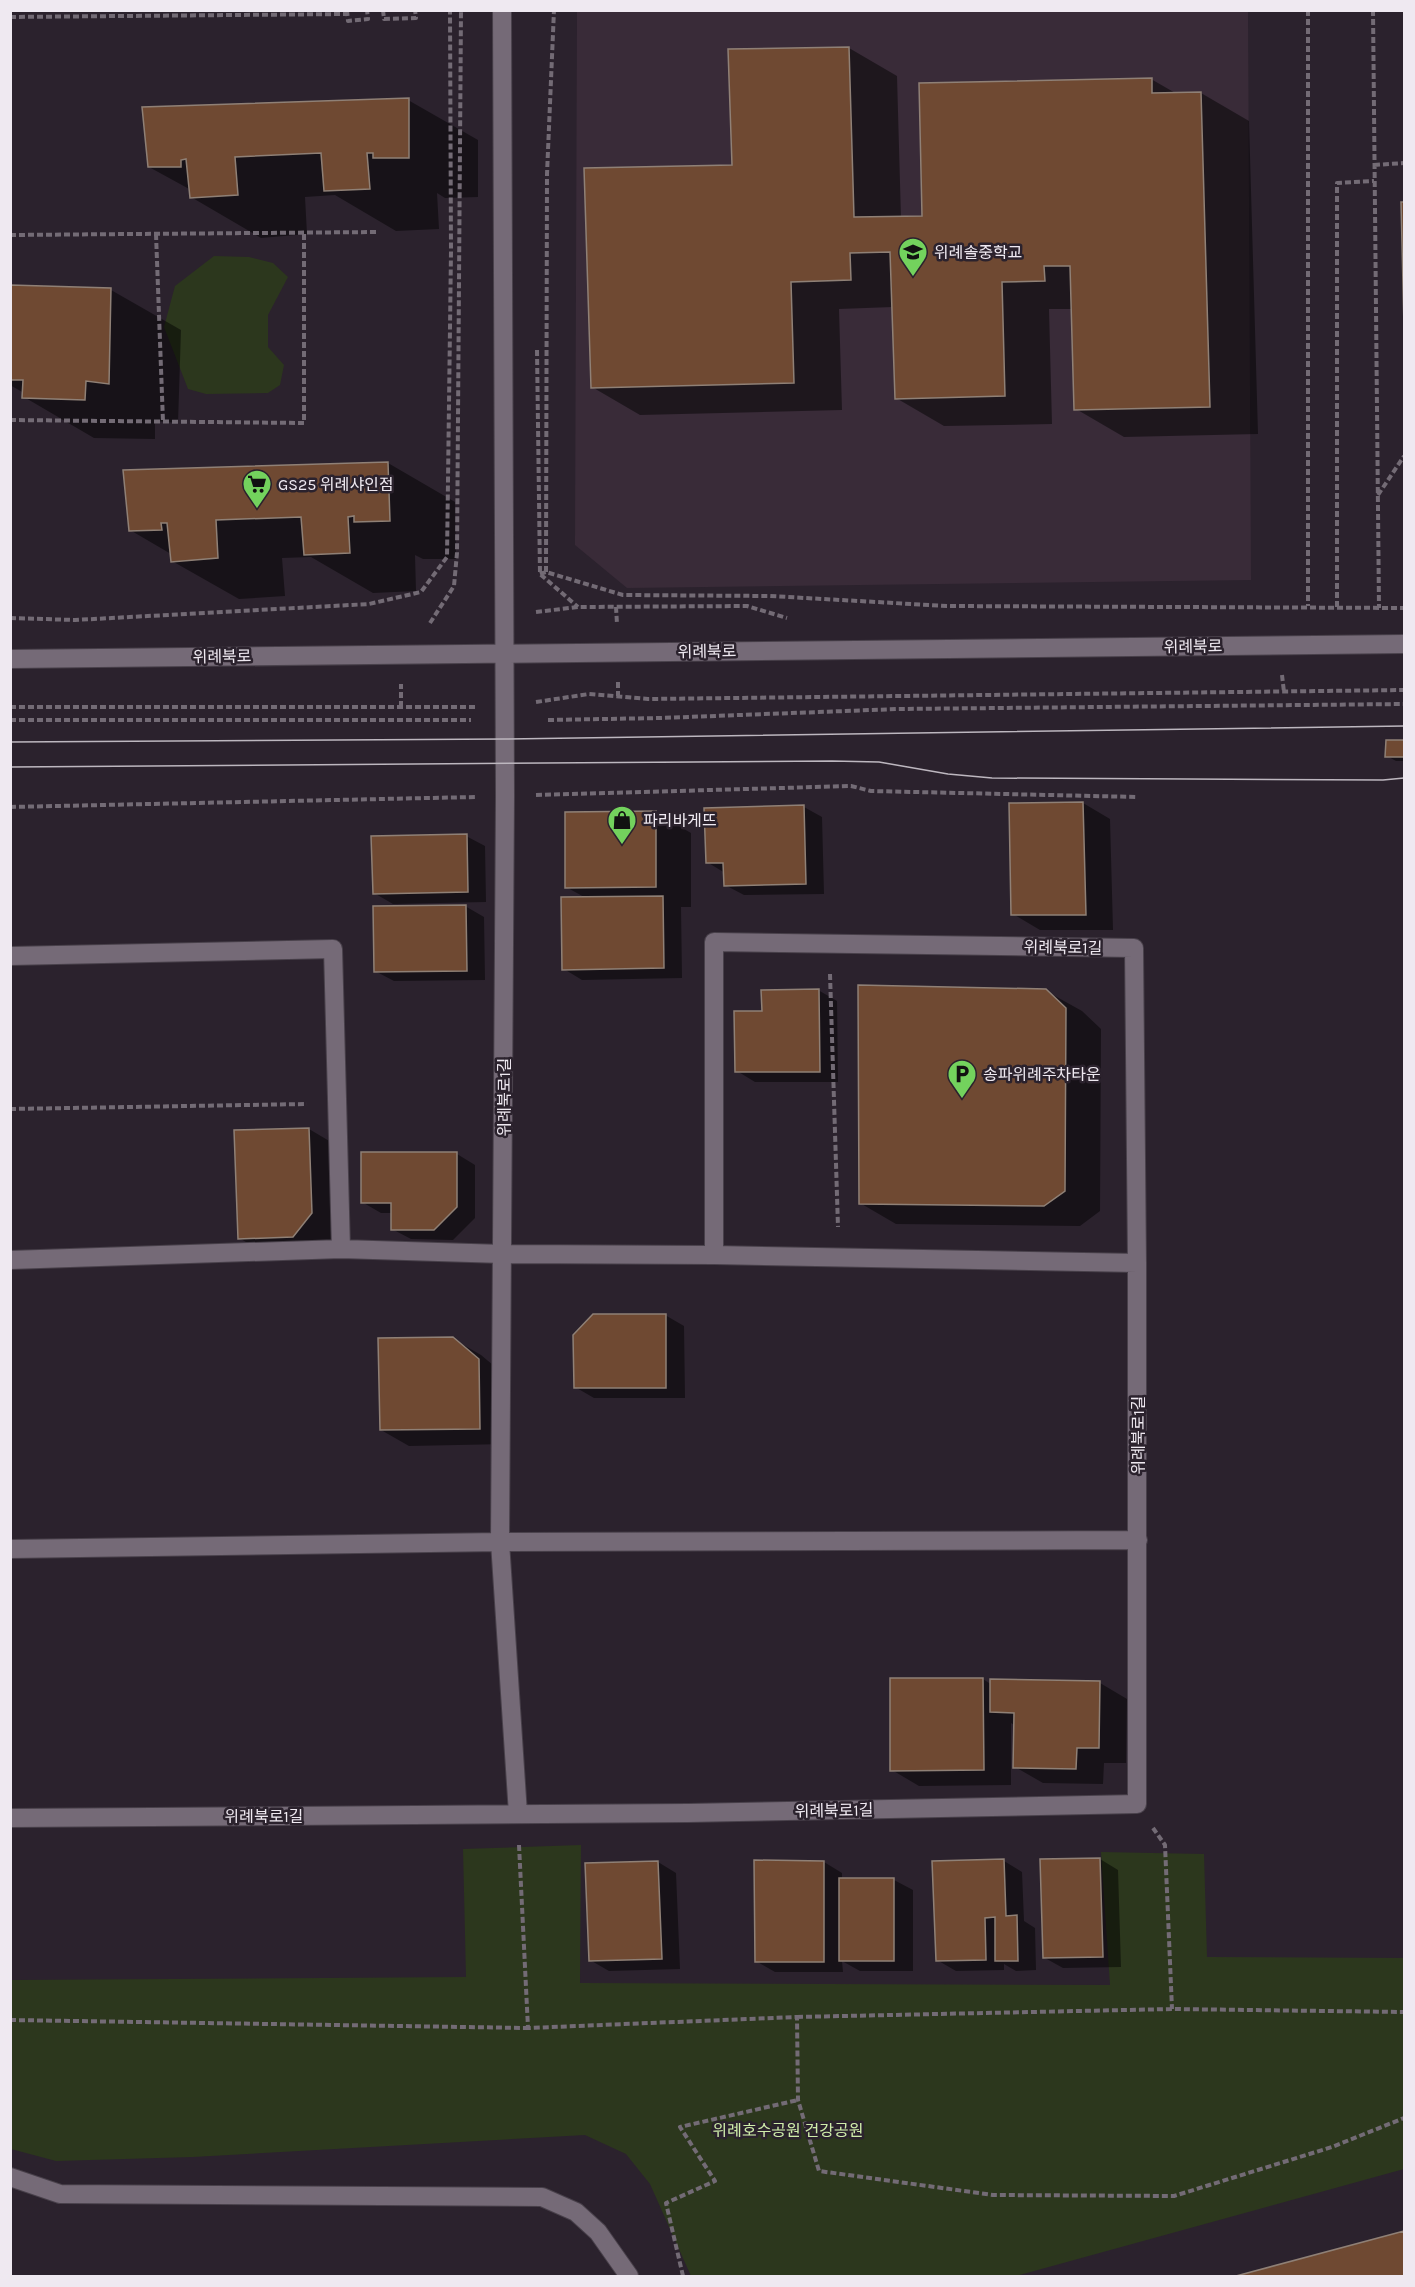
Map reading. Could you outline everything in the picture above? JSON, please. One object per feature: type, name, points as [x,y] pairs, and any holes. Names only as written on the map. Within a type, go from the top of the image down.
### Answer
[{"type":"street","name":"위례북로1길","points":[[502,10],[505,796],[500,1542],[518,1814]]},
{"type":"street","name":"위례북로","points":[[10,659],[1404,644]]},
{"type":"street","name":"위례북로1길","points":[[10,1818],[688,1813],[1137,1804],[1138,1540],[1134,948],[714,942],[714,1255]]},
{"type":"street","points":[[10,956],[333,949],[341,1249]]},
{"type":"street","points":[[10,1260],[341,1249],[503,1254],[714,1255],[1137,1263]]},
{"type":"street","points":[[10,1549],[500,1542],[1138,1540]]},
{"type":"street","points":[[10,2177],[60,2194],[542,2197],[576,2212],[591,2225],[629,2277]]},
{"type":"path","points":[[10,17],[155,13],[347,12],[348,21],[368,19],[367,10]]},
{"type":"path","points":[[383,10],[384,19],[416,18],[415,10]]},
{"type":"path","points":[[10,618],[75,620],[369,604],[421,592],[447,557],[451,251],[450,10]]},
{"type":"path","points":[[429,625],[454,586],[457,553],[461,10]]},
{"type":"path","points":[[546,572],[547,174],[554,10]]},
{"type":"path","points":[[1308,10],[1308,606]]},
{"type":"path","points":[[1373,10],[1379,608]]},
{"type":"path","points":[[1374,165],[1404,163]]},
{"type":"path","points":[[1337,607],[1337,183],[1374,181]]},
{"type":"path","points":[[10,235],[379,232]]},
{"type":"path","points":[[10,420],[304,423],[304,233]]},
{"type":"path","points":[[156,234],[163,422]]},
{"type":"path","points":[[537,346],[540,574],[578,608]]},
{"type":"path","points":[[1377,496],[1404,456]]},
{"type":"path","points":[[540,574],[546,572],[623,595],[770,596],[947,606],[1404,608]]},
{"type":"path","points":[[10,707],[505,707],[589,694],[648,699],[1404,690]]},
{"type":"path","points":[[548,720],[898,709],[1404,704]]},
{"type":"path","points":[[10,720],[471,720]]},
{"type":"path","points":[[10,807],[851,786],[871,791],[1138,797]]},
{"type":"path","points":[[829,944],[839,1258]]},
{"type":"path","points":[[10,1109],[337,1103]]},
{"type":"path","points":[[1137,1804],[1165,1845],[1172,2009]]},
{"type":"path","points":[[518,1814],[528,2028]]},
{"type":"path","points":[[10,2020],[528,2028],[797,2017],[1172,2009],[1404,2012]]},
{"type":"path","points":[[797,2017],[798,2100],[819,2171],[993,2195],[1174,2196],[1332,2147],[1404,2118]]},
{"type":"path","points":[[683,2277],[666,2203],[715,2181],[680,2127],[798,2100]]},
{"type":"shaded area","name":"위례솔중학교","points":[[577,11],[1248,11],[1251,580],[627,588],[575,545]]},
{"type":"green space","points":[[214,256],[249,257],[273,263],[288,277],[268,315],[268,347],[284,365],[280,385],[268,393],[206,394],[188,389],[164,327],[175,286]]},
{"type":"green space","name":"위례호수공원 건강공원","points":[[581,1845],[580,1983],[1110,1985],[1101,1852],[1204,1854],[1207,1957],[1404,1958],[1404,2169],[1016,2276],[691,2276],[650,2184],[626,2154],[585,2135],[193,2157],[56,2161],[11,2149],[11,1980],[466,1977],[463,1849]]},
{"type":"building","points":[[849,47],[854,217],[922,216],[919,83],[1152,78],[1152,93],[1201,92],[1210,407],[1074,410],[1070,266],[1044,266],[1045,281],[1002,282],[1005,396],[895,399],[890,252],[850,253],[851,280],[791,282],[794,383],[591,388],[584,168],[732,165],[728,49]]},
{"type":"building","points":[[409,98],[409,158],[373,158],[373,153],[367,153],[370,189],[324,191],[321,153],[235,157],[238,195],[190,198],[186,159],[181,160],[181,167],[148,167],[142,107]]},
{"type":"building","points":[[1401,202],[1404,202],[1404,327]]},
{"type":"building","points":[[10,285],[111,288],[109,384],[86,381],[85,400],[22,398],[23,380],[10,380]]},
{"type":"building","points":[[388,462],[390,521],[354,522],[354,516],[348,517],[350,553],[304,555],[301,517],[216,520],[218,558],[171,562],[167,523],[161,523],[162,530],[129,531],[123,470]]},
{"type":"building","points":[[1386,740],[1404,740],[1404,757],[1385,757]]},
{"type":"building","points":[[1083,802],[1086,915],[1011,915],[1009,803]]},
{"type":"building","points":[[804,805],[806,884],[724,886],[723,863],[706,863],[704,808]]},
{"type":"building","points":[[656,811],[656,887],[565,888],[565,812]]},
{"type":"building","points":[[467,834],[468,892],[373,894],[371,836]]},
{"type":"building","points":[[663,896],[664,968],[562,970],[561,897]]},
{"type":"building","points":[[466,905],[467,971],[374,972],[373,906]]},
{"type":"building","name":"송파위례주차타운","points":[[858,985],[1046,989],[1066,1008],[1065,1191],[1044,1206],[859,1204]]},
{"type":"building","points":[[819,989],[820,1072],[735,1072],[734,1011],[762,1011],[761,990]]},
{"type":"building","points":[[309,1128],[312,1213],[293,1237],[238,1239],[234,1130]]},
{"type":"building","points":[[361,1152],[457,1152],[457,1207],[434,1230],[391,1230],[391,1203],[361,1203]]},
{"type":"building","points":[[593,1314],[666,1314],[666,1388],[574,1388],[573,1335]]},
{"type":"building","points":[[453,1337],[479,1359],[480,1429],[380,1430],[378,1338]]},
{"type":"building","points":[[890,1678],[983,1678],[984,1770],[890,1771]]},
{"type":"building","points":[[990,1679],[1100,1681],[1099,1748],[1077,1748],[1076,1769],[1013,1768],[1014,1713],[990,1712]]},
{"type":"building","points":[[1100,1858],[1103,1957],[1043,1958],[1040,1859]]},
{"type":"building","points":[[1004,1859],[1006,1916],[1017,1915],[1018,1961],[995,1961],[995,1917],[985,1918],[986,1960],[936,1961],[932,1861]]},
{"type":"building","points":[[754,1860],[824,1861],[824,1962],[755,1962]]},
{"type":"building","points":[[658,1861],[662,1959],[589,1961],[585,1863]]},
{"type":"building","points":[[839,1878],[894,1878],[894,1961],[839,1961]]},
{"type":"building","points":[[1404,2231],[1404,2276],[1236,2276]]},
{"type":"tram line","points":[[10,742],[505,739],[1404,726]]},
{"type":"tram line","points":[[10,767],[832,761],[879,762],[948,774],[992,778],[1383,780],[1404,778]]},
{"type":"place","name":"위례솔중학교","points":[[913,278]]},
{"type":"place","name":"GS25 위례샤인점","points":[[257,510]]},
{"type":"place","name":"파리바게뜨","points":[[622,846]]},
{"type":"place","name":"송파위례주차타운","points":[[962,1100]]}]
